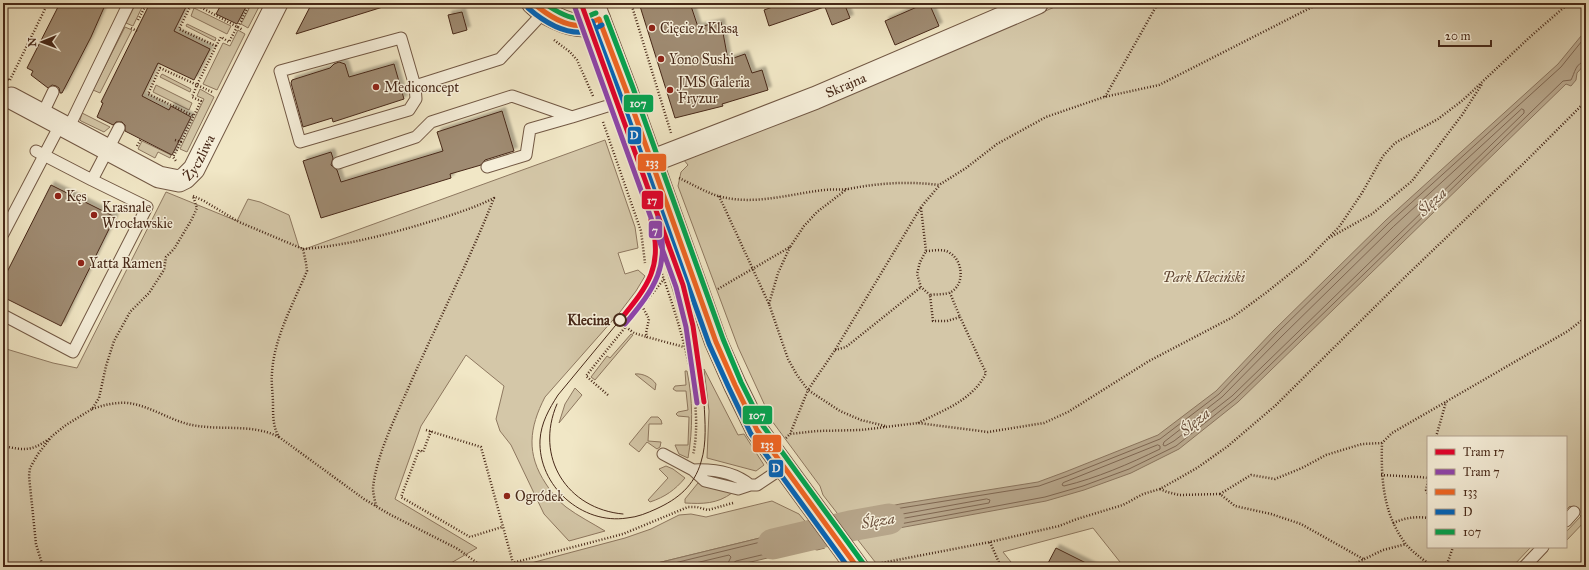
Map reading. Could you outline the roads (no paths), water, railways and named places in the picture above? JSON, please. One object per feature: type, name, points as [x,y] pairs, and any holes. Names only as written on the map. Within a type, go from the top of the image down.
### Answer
[{"type":"street","name":"Życzliwa","points":[[8,91],[64,127],[159,177],[172,181],[179,181],[185,178],[194,169],[277,3]]},
{"type":"street","name":"Skrajna","points":[[652,161],[815,98],[1037,3]]},
{"type":"street","points":[[538,7],[569,23],[583,25],[596,11],[630,100],[715,337],[727,367],[757,430],[811,504],[860,564]]},
{"type":"lane","points":[[3,234],[40,153],[64,127],[129,3]]},
{"type":"lane","points":[[415,86],[500,58],[538,7]]},
{"type":"lane","points":[[401,38],[415,86],[416,99],[409,110],[300,142],[280,71],[401,38]]},
{"type":"lane","points":[[42,114],[53,92]]},
{"type":"lane","points":[[338,164],[416,137],[431,122],[512,96],[572,117]]},
{"type":"lane","points":[[487,168],[526,155],[530,129],[630,100]]},
{"type":"lane","points":[[92,180],[119,128]]},
{"type":"lane","points":[[3,315],[73,352],[147,207],[40,153]]},
{"type":"lane","points":[[664,454],[692,470],[708,469],[725,473],[741,478],[754,485],[784,467]]},
{"type":"lane","points":[[1567,520],[1574,512]]},
{"type":"lane","points":[[1524,567],[1542,548]]},
{"type":"water","points":[[1586,30],[1586,63],[1577,73],[1576,80],[1571,86],[1566,84],[1238,402],[1179,449],[1131,473],[1084,490],[1046,501],[855,537],[840,517],[900,504],[1038,482],[1158,435],[1216,391],[1274,330],[1386,220],[1558,64]]},
{"type":"water","points":[[809,526],[825,548],[817,550],[809,548],[730,567],[641,567]]},
{"type":"waterway","name":"Ślęza","points":[[773,544],[850,526],[889,519]]},
{"type":"tram line","name":"17","points":[[581,3],[683,285],[693,326],[704,402]]},
{"type":"tram line","name":"7","points":[[574,5],[676,287],[686,327],[697,403]]},
{"type":"tram line","name":"7","points":[[625,324],[645,299],[658,276],[663,250],[662,235],[658,218]]},
{"type":"tram line","name":"17","points":[[620,320],[646,286],[651,274],[656,250],[655,236],[651,220]]},
{"type":"tram line","points":[[620,320],[558,395],[542,428],[540,440],[541,457],[546,473],[555,487],[566,499],[579,509],[610,519],[639,516],[671,501],[689,485],[701,462],[705,440],[704,402]]},
{"type":"tram line","points":[[557,404],[551,424],[550,443],[553,461],[560,477],[571,491],[586,502],[603,510],[623,514]]},
{"type":"place","name":"Cięcie z Klasą","points":[[652,28]]},
{"type":"place","name":"Yono Sushi","points":[[661,59]]},
{"type":"place","name":"Mediconcept","points":[[376,87]]},
{"type":"place","name":"JMS Galeria Fryzur","points":[[670,90]]},
{"type":"place","name":"Kęs","points":[[58,196]]},
{"type":"place","name":"Krasnale Wrocławskie","points":[[94,215]]},
{"type":"place","name":"Yatta Ramen","points":[[81,263]]},
{"type":"place","name":"Klecina","points":[[620,320]]},
{"type":"place","name":"Ogródek","points":[[507,496]]},
{"type":"park label","name":"Park Kleciński","points":[[1204,277]]}]
